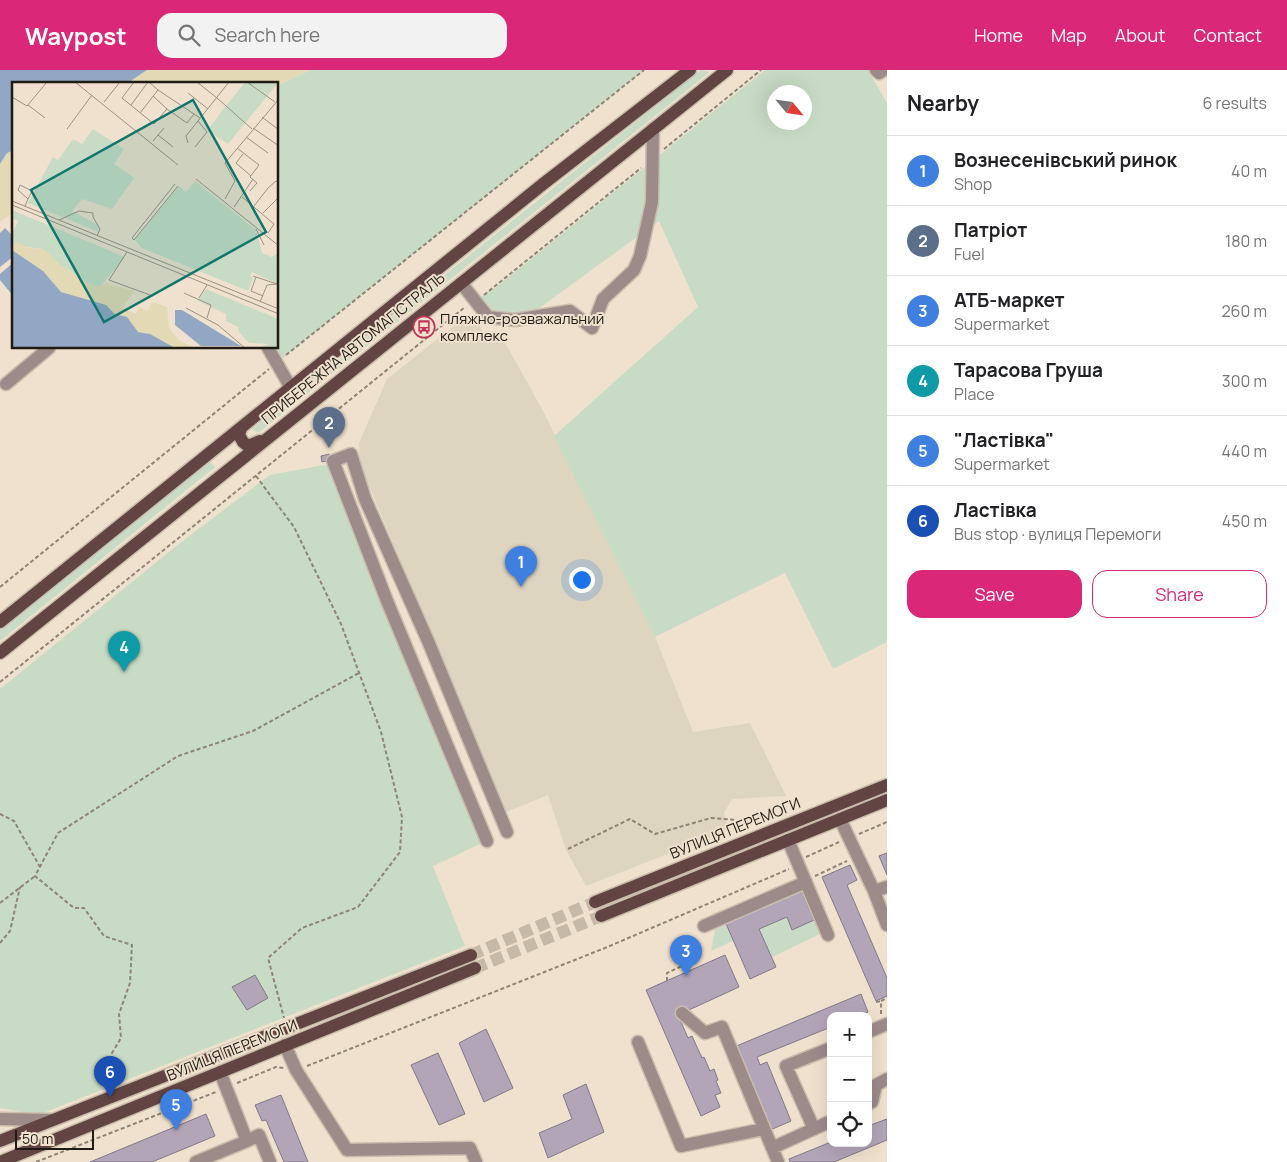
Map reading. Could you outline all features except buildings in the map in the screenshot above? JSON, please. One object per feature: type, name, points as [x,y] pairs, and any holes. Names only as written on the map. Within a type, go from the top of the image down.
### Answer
[{"type":"main road","name":"ПРИБЕРЕЖНА АВТОМАГІСТРАЛЬ","points":[[0,622],[543,184],[690,70]]},
{"type":"main road","name":"ПРИБЕРЕЖНА АВТОМАГІСТРАЛЬ","points":[[0,653],[653,129],[715,75],[727,70]]},
{"type":"main road","points":[[242,428],[239,435],[242,442],[248,446],[266,438]]},
{"type":"main road","points":[[208,454],[218,452],[225,466],[216,478]]},
{"type":"main road","name":"ВУЛИЦЯ ПЕРЕМОГИ","points":[[595,902],[887,785]]},
{"type":"main road","name":"ВУЛИЦЯ ПЕРЕМОГИ","points":[[601,916],[887,800]]},
{"type":"main road","name":"ВУЛИЦЯ ПЕРЕМОГИ","points":[[0,1141],[258,1039],[282,1024],[471,955]]},
{"type":"main road","name":"ВУЛИЦЯ ПЕРЕМОГИ","points":[[0,1162],[475,968]]},
{"type":"main road","points":[[282,1024],[274,1038],[275,1043],[286,1045]]},
{"type":"main road","points":[[258,1039],[266,1045],[264,1054]]},
{"type":"street","points":[[876,70],[879,73],[884,70]]},
{"type":"street","points":[[461,283],[488,317],[514,320],[570,310],[592,328],[603,299],[634,270],[640,256],[652,202],[655,157],[653,129]]},
{"type":"street","points":[[6,384],[48,349]]},
{"type":"street","points":[[268,349],[275,364],[291,388]]},
{"type":"street","points":[[486,841],[387,601],[333,461],[351,454],[365,499],[428,641],[507,832]]},
{"type":"street","points":[[840,819],[887,924]]},
{"type":"street","points":[[788,840],[828,935]]},
{"type":"street","points":[[704,926],[805,881]]},
{"type":"street","points":[[874,892],[887,887]]},
{"type":"street","points":[[682,1013],[705,1034],[722,1027],[778,1162]]},
{"type":"street","points":[[872,1030],[885,1025]]},
{"type":"street","points":[[638,1042],[681,1146],[764,1128]]},
{"type":"street","points":[[286,1045],[296,1070],[347,1150],[470,1148],[476,1162]]},
{"type":"street","points":[[814,1129],[786,1066],[827,1050]]},
{"type":"street","points":[[220,1072],[247,1141]]},
{"type":"street","points":[[872,1102],[876,1085],[887,1080]]},
{"type":"street","points":[[0,1119],[54,1120]]},
{"type":"street","points":[[772,1148],[827,1123]]},
{"type":"street","points":[[196,1162],[259,1135],[270,1162]]},
{"type":"path","points":[[0,587],[275,364],[644,70]]},
{"type":"path","points":[[0,682],[381,376],[452,315],[495,288],[762,70]]},
{"type":"path","points":[[256,476],[294,527],[341,624],[380,732],[402,816],[400,852],[358,907],[302,928],[268,958],[282,1024]]},
{"type":"path","points":[[0,903],[35,876],[58,833],[178,756],[253,732],[359,673]]},
{"type":"path","points":[[0,814],[14,821],[40,867]]},
{"type":"path","points":[[568,849],[630,819],[656,834],[711,818],[767,822]]},
{"type":"path","points":[[805,881],[858,856]]},
{"type":"path","points":[[296,1070],[604,948],[798,865]]},
{"type":"path","points":[[35,876],[74,908],[84,908],[104,936],[132,945],[130,983],[119,1014],[121,1038],[112,1053],[109,1087]]},
{"type":"path","points":[[0,943],[10,931],[20,887]]},
{"type":"path","points":[[667,981],[667,973],[682,966],[679,959]]},
{"type":"path","points":[[876,1002],[887,998]]},
{"type":"path","points":[[881,1001],[885,1025]]},
{"type":"path","points":[[36,1162],[164,1114]]},
{"type":"shaded area","points":[[470,319],[480,326],[484,335],[499,332],[542,409],[655,637],[693,732],[750,723],[786,796],[732,799],[724,813],[729,830],[586,886],[566,850],[548,795],[506,812],[360,464],[359,443],[387,379],[459,322]]},
{"type":"green space","points":[[311,70],[644,70],[275,364],[268,349],[279,349],[279,85]]},
{"type":"green space","points":[[701,70],[710,72],[258,433],[252,429]]},
{"type":"green space","points":[[765,70],[868,70],[887,103],[887,642],[833,669],[785,573],[655,637],[554,436],[698,307],[659,221],[538,309],[515,320],[488,317],[476,300],[495,288]]},
{"type":"green space","points":[[209,460],[215,467],[0,641],[0,630]]},
{"type":"green space","points":[[329,464],[482,843],[433,866],[465,946],[38,1115],[0,1108],[0,689],[180,543],[270,475]]},
{"type":"green space","points":[[803,888],[822,933],[768,959],[754,931],[711,951],[715,930]]},
{"type":"sand","points":[[147,70],[311,70],[279,85],[279,82],[129,82]]},
{"type":"sand","points":[[12,151],[12,213],[0,222],[0,164],[7,153]]},
{"type":"water","points":[[0,70],[147,70],[129,82],[12,82],[12,151],[7,153],[0,164]]},
{"type":"water","points":[[5,228],[12,235],[12,258],[0,267],[0,233]]},
{"type":"water","points":[[12,264],[12,295],[0,280],[0,274]]},
{"type":"tunnel","points":[[471,955],[595,902]]},
{"type":"tunnel","points":[[475,968],[601,916]]},
{"type":"place","name":"Пляжно-розважальний комплекс","points":[[424,327]]},
{"type":"place","name":"Патріот","points":[[329,448]]},
{"type":"place","name":"Вознесенівський ринок","points":[[521,587]]},
{"type":"place","name":"Тарасова Груша","points":[[124,672]]},
{"type":"place","name":"АТБ-маркет","points":[[686,976]]},
{"type":"place","name":"Ластівка","points":[[110,1097]]},
{"type":"place","name":"\"Ластівка\"","points":[[176,1130]]}]
